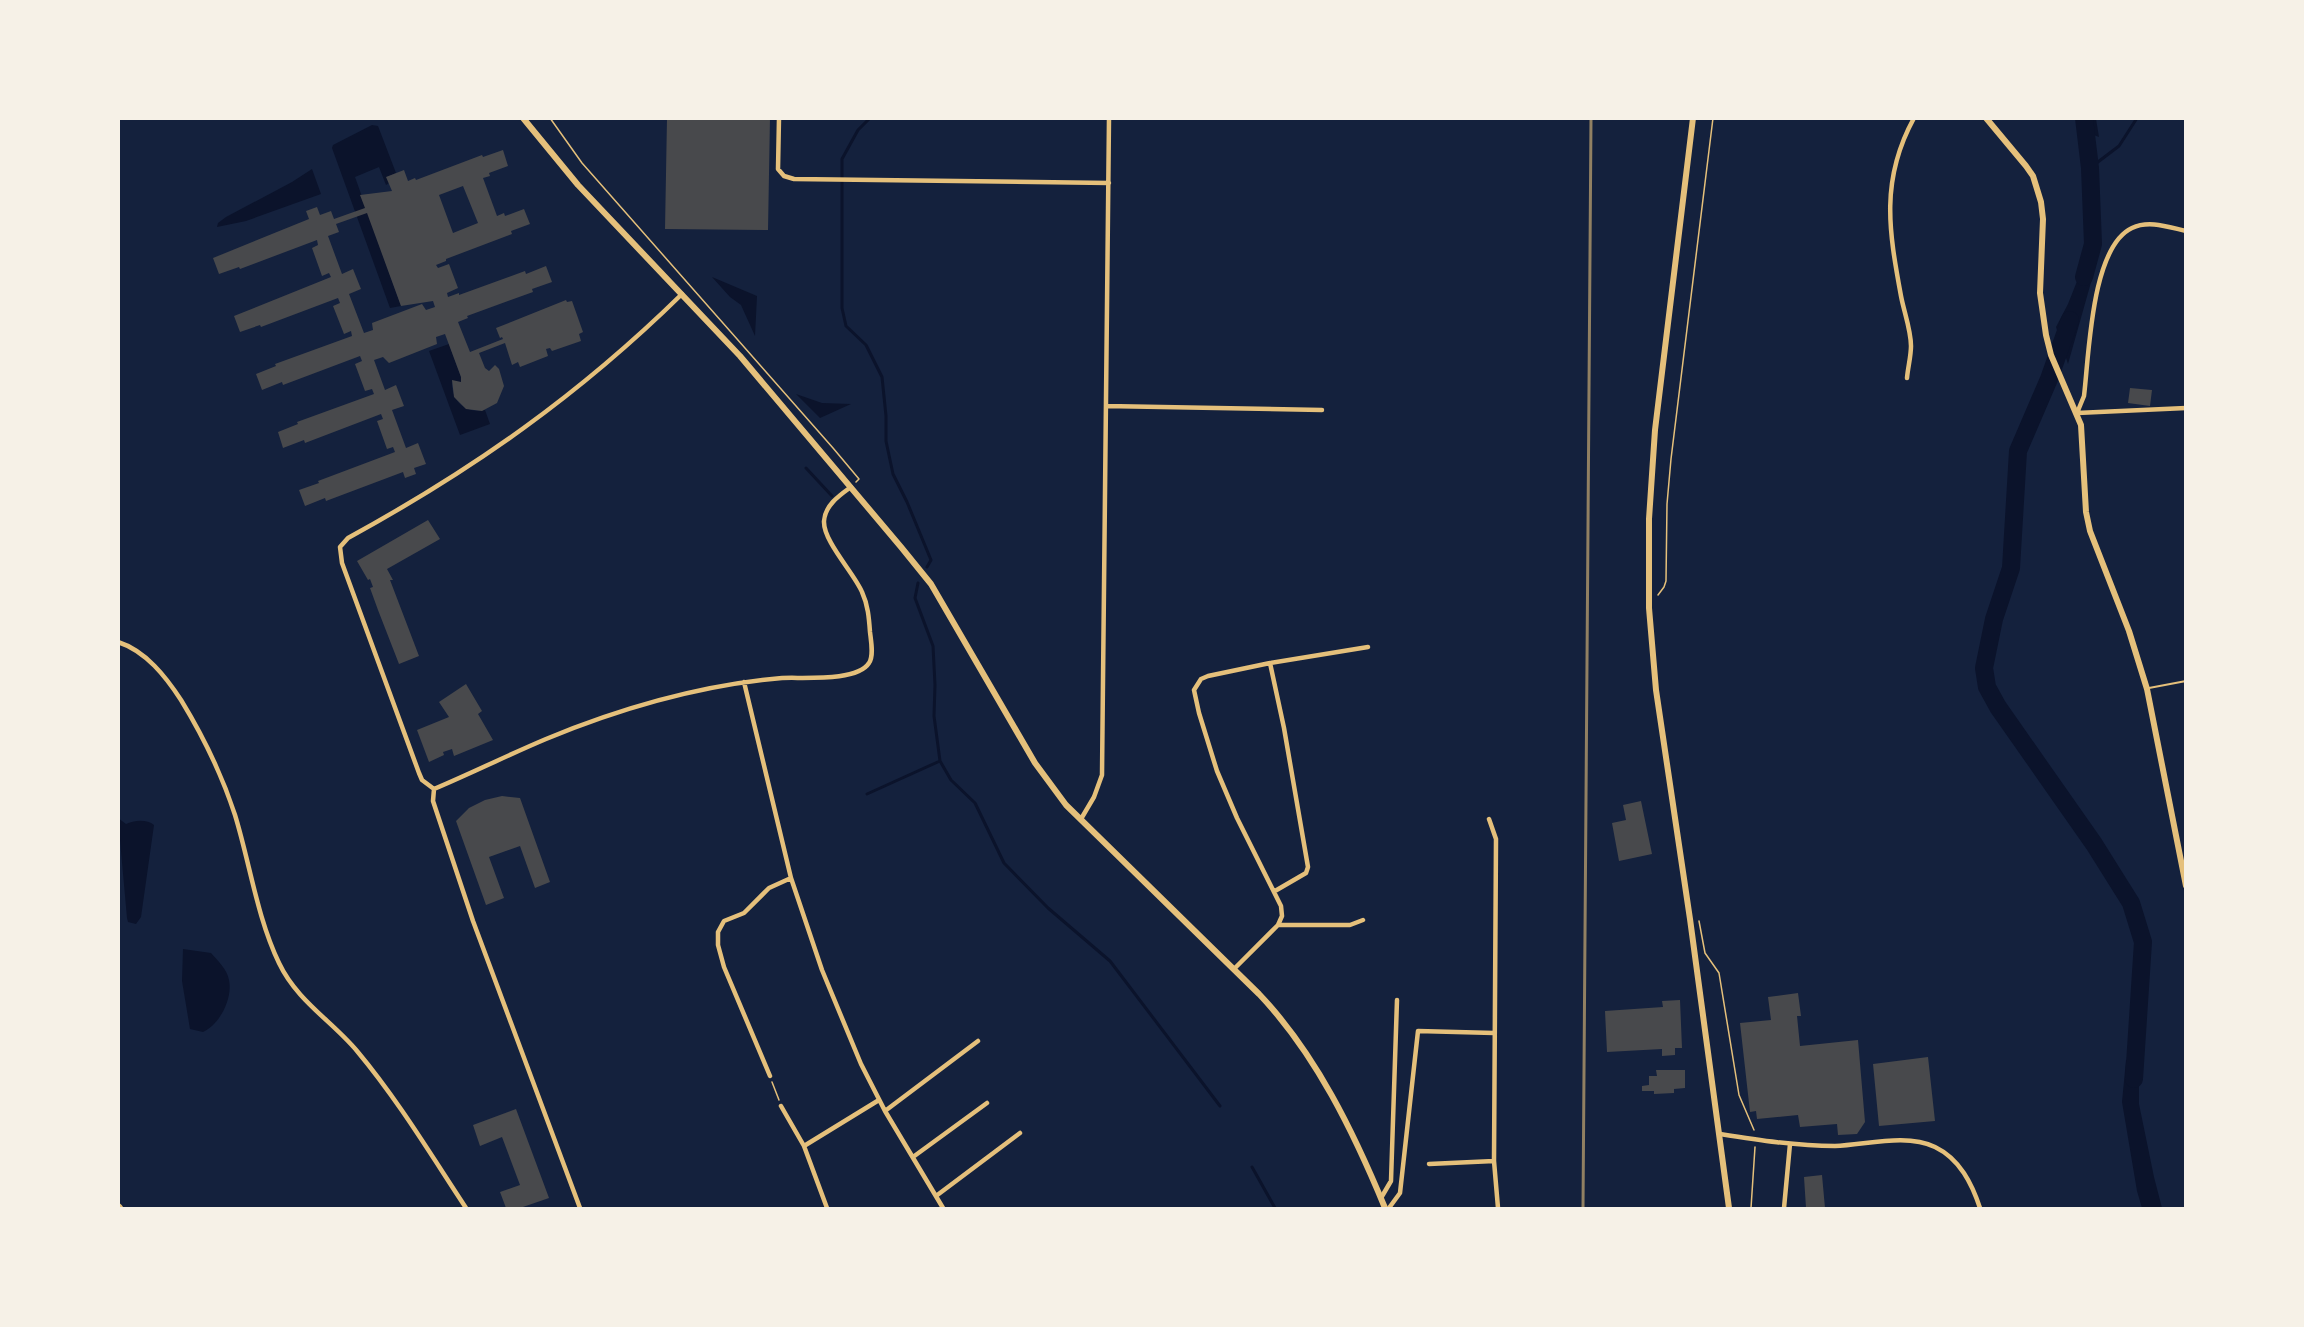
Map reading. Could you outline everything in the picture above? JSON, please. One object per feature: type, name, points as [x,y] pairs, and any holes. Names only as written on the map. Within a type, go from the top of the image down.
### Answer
[{"type":"street","points":[[523,118],[562,167],[740,356],[930,585],[1035,763],[1066,805],[1272,1008],[1310,1059],[1359,1149],[1387,1209],[1400,1193],[1418,1031],[1494,1033]]},
{"type":"street","points":[[779,118],[778,169],[784,176],[794,179],[1109,183]]},
{"type":"street","points":[[1081,819],[1102,780],[1109,118]]},
{"type":"street","points":[[1694,118],[1655,430],[1649,519],[1648,608],[1656,690],[1729,1209]]},
{"type":"street","points":[[1907,378],[1911,345],[1892,247],[1889,202],[1897,155],[1914,118]]},
{"type":"street","points":[[1986,118],[2033,176],[2041,202],[2043,219],[2040,293],[2046,335],[2058,372],[2077,413],[2083,438],[2086,512],[2090,531],[2129,631],[2147,689],[2186,886]]},
{"type":"street","points":[[2077,413],[2084,396],[2100,274],[2114,246],[2132,227],[2147,224],[2186,231]]},
{"type":"street","points":[[434,789],[422,780],[395,710],[342,563],[339,550],[342,543],[472,465],[530,425],[607,365],[682,294]]},
{"type":"street","points":[[1106,406],[1322,410]]},
{"type":"street","points":[[2077,413],[2186,408]]},
{"type":"street","points":[[434,789],[546,739],[622,711],[684,694],[744,682],[844,676],[861,672],[870,663],[868,606],[854,577],[827,533],[824,523],[832,503],[851,487]]},
{"type":"street","points":[[118,642],[138,653],[168,681],[203,739],[234,814],[267,930],[279,963],[289,980],[308,1004],[357,1051],[404,1114],[466,1209]]},
{"type":"street","points":[[1234,969],[1278,925],[1282,916],[1281,906],[1237,818],[1217,771],[1194,696],[1196,686],[1201,679],[1208,676],[1368,647]]},
{"type":"street","points":[[1270,663],[1284,728],[1308,867],[1306,873],[1275,891]]},
{"type":"street","points":[[744,682],[791,878],[836,1006],[879,1100],[943,1209]]},
{"type":"street","points":[[434,789],[433,801],[473,921],[580,1209]]},
{"type":"street","points":[[1489,819],[1496,839],[1494,1161],[1498,1209]]},
{"type":"street","points":[[770,1076],[724,967],[718,945],[718,932],[724,921],[744,913],[769,888],[791,878]]},
{"type":"street","points":[[1278,925],[1350,925],[1363,920]]},
{"type":"street","points":[[1381,1198],[1391,1181],[1397,1000]]},
{"type":"street","points":[[885,1111],[978,1041]]},
{"type":"street","points":[[804,1146],[879,1100]]},
{"type":"street","points":[[913,1157],[987,1102]]},
{"type":"street","points":[[781,1106],[804,1146],[827,1209]]},
{"type":"street","points":[[936,1196],[1020,1133]]},
{"type":"street","points":[[1720,1134],[1790,1144],[1834,1146],[1900,1141],[1934,1146],[1959,1166],[1971,1182],[1980,1209]]},
{"type":"street","points":[[1784,1209],[1790,1144]]},
{"type":"street","points":[[1429,1164],[1494,1161]]},
{"type":"lane","points":[[2147,689],[2186,681]]},
{"type":"path","points":[[550,118],[582,163],[859,479],[851,487]]},
{"type":"path","points":[[1656,599],[1666,580],[1667,504],[1671,459],[1713,118]]},
{"type":"path","points":[[1699,918],[1705,953],[1719,973],[1739,1095],[1747,1117]]},
{"type":"path","points":[[770,1076],[781,1106]]},
{"type":"path","points":[[1751,1209],[1756,1155]]},
{"type":"water","points":[[2081,119],[2096,119],[2099,137],[2083,131]]},
{"type":"water","points":[[372,125],[378,126],[396,173],[387,177],[389,183],[386,185],[379,167],[355,177],[401,306],[390,308],[332,148],[333,145]]},
{"type":"water","points":[[312,169],[321,194],[246,221],[217,227],[218,223],[226,217]]},
{"type":"water","points":[[2087,248],[2097,261],[2068,364],[2056,327],[2087,256]]},
{"type":"water","points":[[712,277],[757,296],[755,336],[741,305],[730,297]]},
{"type":"water","points":[[449,344],[461,377],[461,382],[452,381],[454,395],[466,408],[485,410],[490,424],[460,435],[429,351]]},
{"type":"water","points":[[796,394],[822,403],[851,404],[820,418]]},
{"type":"water","points":[[118,818],[126,824],[140,821],[154,825],[141,917],[136,924],[128,922],[127,918]]},
{"type":"water","points":[[183,949],[211,953],[224,969],[229,980],[229,995],[223,1011],[214,1024],[203,1032],[190,1029],[182,981]]},
{"type":"water","points":[[2139,1055],[2139,1104],[2162,1208],[2142,1208],[2122,1102],[2126,1060]]},
{"type":"building","points":[[667,118],[770,118],[768,230],[665,229]]},
{"type":"building","points":[[503,150],[508,166],[489,173],[490,176],[483,178],[497,216],[504,213],[505,216],[524,209],[530,224],[511,231],[512,234],[436,265],[438,268],[449,264],[458,288],[447,293],[448,297],[546,266],[552,282],[532,289],[533,292],[467,316],[468,318],[458,322],[470,352],[503,339],[500,338],[496,328],[566,300],[567,302],[572,301],[583,332],[579,334],[581,341],[552,351],[550,348],[546,349],[548,356],[520,367],[518,362],[512,365],[505,343],[479,353],[485,368],[489,371],[495,365],[499,369],[504,386],[497,403],[482,411],[466,409],[454,397],[452,380],[461,382],[461,377],[445,334],[436,337],[437,344],[389,363],[383,357],[374,360],[385,390],[396,385],[404,406],[392,410],[406,448],[418,443],[426,464],[414,468],[416,474],[405,478],[403,472],[326,501],[325,498],[305,506],[299,490],[395,452],[393,447],[387,449],[377,421],[383,419],[381,414],[305,443],[304,440],[283,448],[278,432],[298,424],[297,422],[374,394],[372,389],[365,391],[355,364],[362,361],[360,356],[283,385],[282,382],[262,390],[256,374],[276,366],[275,364],[352,336],[351,331],[344,334],[333,306],[340,303],[338,298],[261,327],[260,325],[240,332],[234,316],[331,277],[329,273],[322,276],[312,248],[318,245],[317,240],[240,269],[239,267],[219,274],[213,258],[309,219],[306,211],[317,207],[320,215],[331,211],[334,219],[365,208],[360,195],[392,191],[386,177],[404,170],[408,181],[415,178],[416,180],[482,155],[483,157]],"holes":[[[463,186],[478,223],[453,233],[439,195]],[[367,213],[401,306],[433,301],[435,307],[426,310],[422,304],[372,323],[373,330],[364,333],[349,294],[361,289],[353,269],[342,274],[328,236],[339,232],[336,224]]]},
{"type":"building","points":[[2130,388],[2152,390],[2150,406],[2128,403]]},
{"type":"building","points":[[428,520],[440,539],[387,569],[393,580],[390,580],[419,656],[399,664],[370,588],[373,587],[370,579],[368,580],[357,561]]},
{"type":"building","points":[[466,684],[482,711],[478,714],[493,740],[454,756],[452,749],[443,752],[444,755],[429,762],[417,730],[449,717],[439,702]]},
{"type":"building","points":[[502,796],[520,798],[550,882],[535,888],[520,846],[489,857],[504,898],[486,905],[456,821],[469,808],[485,800]]},
{"type":"building","points":[[1641,801],[1652,854],[1619,861],[1612,823],[1626,820],[1623,805]]},
{"type":"building","points":[[1798,993],[1801,1016],[1797,1016],[1800,1046],[1858,1040],[1865,1122],[1857,1134],[1838,1135],[1837,1124],[1800,1127],[1798,1115],[1757,1119],[1756,1111],[1750,1112],[1740,1023],[1771,1020],[1768,997]]},
{"type":"building","points":[[1680,1000],[1682,1048],[1675,1048],[1675,1055],[1662,1056],[1662,1049],[1607,1052],[1605,1011],[1663,1007],[1662,1001]]},
{"type":"building","points":[[1928,1057],[1935,1121],[1879,1126],[1873,1064]]},
{"type":"building","points":[[1656,1070],[1685,1070],[1685,1088],[1674,1089],[1674,1093],[1654,1094],[1654,1091],[1642,1091],[1642,1086],[1649,1085],[1649,1076],[1657,1076]]},
{"type":"building","points":[[516,1109],[549,1198],[520,1208],[506,1208],[500,1192],[520,1185],[502,1137],[480,1146],[473,1125]]},
{"type":"building","points":[[1822,1175],[1825,1208],[1806,1208],[1804,1177]]},
{"type":"waterway","points":[[870,118],[858,130],[842,159],[842,308],[846,326],[866,345],[882,377],[886,441],[893,474],[931,560],[927,567]]},
{"type":"waterway","points":[[2084,118],[2090,168],[2093,244],[2084,277]]},
{"type":"waterway","points":[[2090,168],[2119,146],[2137,118]]},
{"type":"waterway","points":[[2070,320],[2049,379],[2018,451],[2011,568],[1994,619],[1984,668],[1987,687],[1998,707],[2094,844],[2131,903],[2143,942],[2134,1079]]},
{"type":"waterway","points":[[806,468],[832,496]]},
{"type":"waterway","points":[[918,583],[915,598],[933,646],[934,716],[940,761],[951,780],[975,803],[1004,863],[1048,908],[1110,961],[1220,1106]]},
{"type":"waterway","points":[[867,794],[940,761]]},
{"type":"waterway","points":[[1252,1167],[1275,1208]]},
{"type":"railway","points":[[1583,1208],[1591,118]]}]
